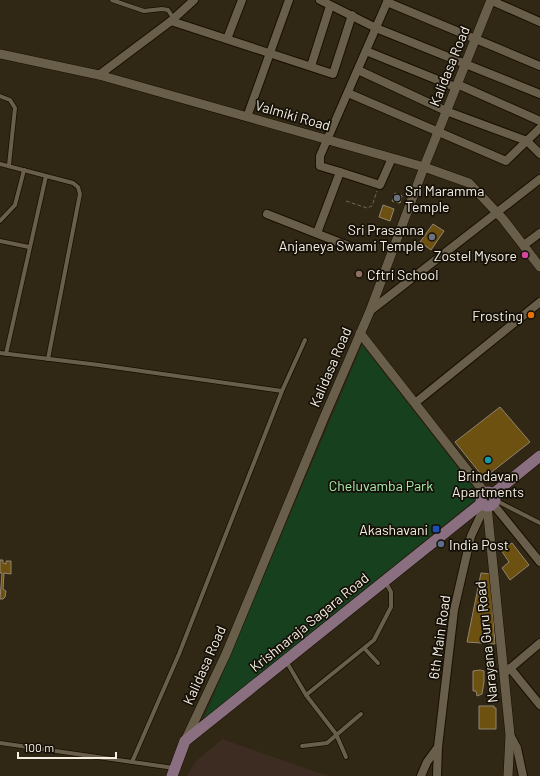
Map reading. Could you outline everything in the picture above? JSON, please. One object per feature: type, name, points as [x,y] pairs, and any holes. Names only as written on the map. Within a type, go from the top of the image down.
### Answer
[{"type":"main road","name":"Krishnaraja Sagara Road","points":[[185,741],[385,581],[489,501],[540,456]]},
{"type":"main road","points":[[174,772],[185,741]]},
{"type":"street","points":[[98,75],[172,20],[194,0]]},
{"type":"street","points":[[227,39],[242,0]]},
{"type":"street","points":[[247,117],[289,0]]},
{"type":"street","points":[[320,0],[376,28],[540,94]]},
{"type":"street","points":[[490,0],[540,22]]},
{"type":"street","name":"Kalidasa Road","points":[[185,741],[226,654],[370,311],[437,132],[490,0]]},
{"type":"street","points":[[392,158],[380,185],[320,166],[320,156],[387,1],[540,66]]},
{"type":"street","points":[[311,66],[330,6]]},
{"type":"street","points":[[172,20],[333,74],[352,15]]},
{"type":"street","points":[[366,51],[540,121]]},
{"type":"street","name":"Valmiki Road","points":[[0,54],[98,75],[424,167],[469,183],[498,213],[540,267]]},
{"type":"street","points":[[358,70],[446,111],[527,141],[540,154]]},
{"type":"street","points":[[348,93],[506,161],[540,128]]},
{"type":"street","points":[[317,233],[340,172]]},
{"type":"street","points":[[370,311],[540,179]]},
{"type":"street","points":[[267,214],[351,247]]},
{"type":"street","points":[[524,245],[540,233]]},
{"type":"street","points":[[414,402],[540,302]]},
{"type":"street","points":[[360,333],[489,501],[540,562]]},
{"type":"street","name":"Narayana Guru Road","points":[[489,501],[507,670],[510,735],[508,776]]},
{"type":"street","name":"6th Main Road","points":[[437,776],[438,747],[454,610],[471,536],[489,501]]},
{"type":"street","points":[[540,643],[507,670],[540,705]]},
{"type":"street","points":[[510,735],[517,748],[523,776]]},
{"type":"street","points":[[421,776],[427,762],[438,747]]},
{"type":"lane","points":[[112,0],[144,11],[162,9],[168,10],[172,20]]},
{"type":"lane","points":[[0,96],[10,100],[15,108],[9,165]]},
{"type":"lane","points":[[0,164],[9,165],[73,183],[78,187],[80,194],[48,359]]},
{"type":"lane","points":[[1,219],[15,205],[24,170]]},
{"type":"lane","points":[[6,354],[46,176]]},
{"type":"lane","points":[[0,241],[29,247]]},
{"type":"lane","points":[[132,762],[179,654],[282,391],[305,340]]},
{"type":"lane","points":[[0,353],[282,391]]},
{"type":"lane","points":[[489,501],[540,523]]},
{"type":"lane","points":[[306,695],[365,649],[374,640],[391,607],[391,592],[385,581]]},
{"type":"lane","points":[[365,649],[378,663]]},
{"type":"lane","points":[[285,660],[306,695],[336,734],[346,757]]},
{"type":"lane","points":[[302,746],[327,743],[361,714]]},
{"type":"lane","points":[[0,743],[132,762],[174,772]]},
{"type":"path","points":[[346,201],[367,208],[372,206],[380,185]]},
{"type":"shaded area","points":[[222,739],[330,776],[187,776],[195,762]]},
{"type":"green space","name":"Cheluvamba Park","points":[[362,345],[480,496],[203,720]]},
{"type":"building","name":"Sri Maramma Temple","points":[[395,193],[402,196],[400,203],[392,201]]},
{"type":"building","points":[[383,205],[394,209],[390,221],[379,217]]},
{"type":"building","name":"Sri Prasanna Anjaneya Swami Temple","points":[[433,224],[444,231],[431,250],[420,242]]},
{"type":"building","name":"Brindavan Apartments","points":[[500,407],[530,442],[484,478],[455,442]]},
{"type":"building","points":[[512,543],[529,565],[510,580],[502,568],[509,562],[501,550]]},
{"type":"building","points":[[0,560],[3,560],[3,563],[6,564],[6,561],[11,561],[11,574],[4,573],[3,589],[6,591],[3,599],[0,599],[2,573],[0,573]]},
{"type":"building","points":[[481,573],[490,574],[495,644],[467,642]]},
{"type":"building","points":[[473,671],[484,671],[484,682],[482,694],[477,696],[476,691],[473,691]]},
{"type":"building","points":[[479,706],[494,706],[494,708],[496,708],[496,729],[479,729]]},
{"type":"place","name":"Sri Maramma Temple","points":[[397,198]]},
{"type":"place","name":"Sri Prasanna Anjaneya Swami Temple","points":[[432,237]]},
{"type":"place","name":"Zostel Mysore","points":[[525,255]]},
{"type":"place","name":"Cftri School","points":[[359,274]]},
{"type":"place","name":"Frosting","points":[[531,315]]},
{"type":"place","name":"Brindavan Apartments","points":[[488,460]]},
{"type":"place","name":"Akashavani","points":[[436,529]]},
{"type":"place","name":"India Post","points":[[441,544]]}]
